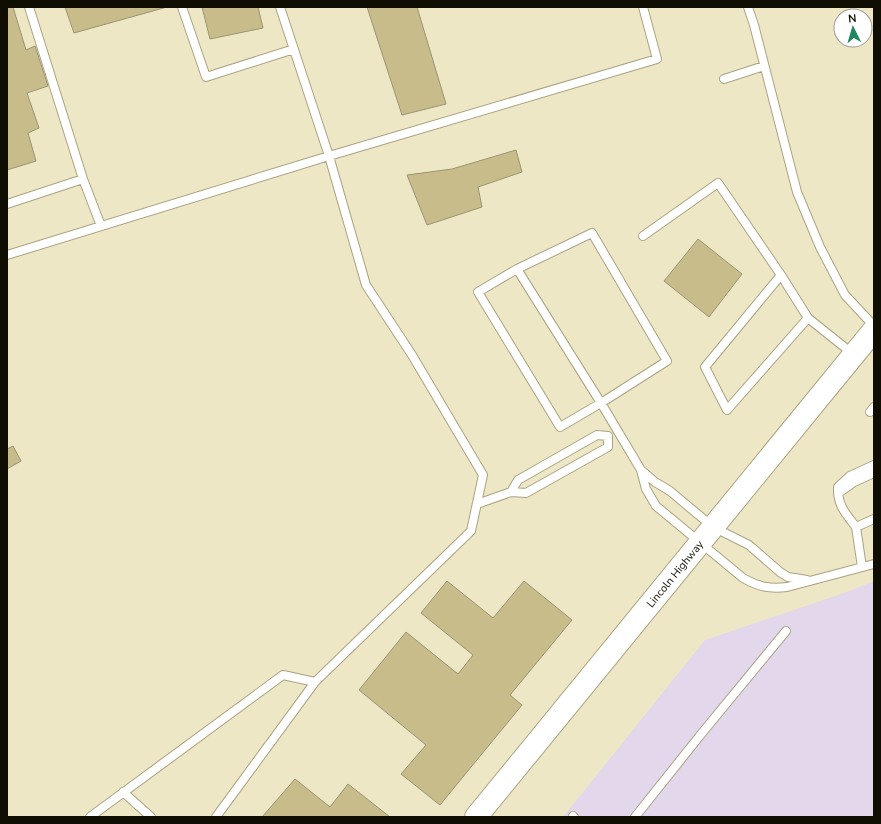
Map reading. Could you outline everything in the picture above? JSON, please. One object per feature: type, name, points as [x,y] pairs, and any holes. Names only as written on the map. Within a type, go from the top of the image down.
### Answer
[{"type":"main road","name":"Lincoln Highway","points":[[476,817],[874,330]]},
{"type":"lane","points":[[29,7],[83,179],[101,226]]},
{"type":"lane","points":[[182,7],[206,77],[294,49]]},
{"type":"lane","points":[[216,817],[315,682],[471,531],[483,475],[412,355],[366,285],[329,156],[280,7]]},
{"type":"lane","points":[[7,255],[329,156],[657,59],[643,7]]},
{"type":"lane","points":[[748,7],[797,192],[820,247],[844,295],[874,326]]},
{"type":"lane","points":[[724,79],[764,66]]},
{"type":"lane","points":[[7,204],[83,179]]},
{"type":"lane","points":[[643,236],[718,184],[781,275],[808,318],[853,355]]},
{"type":"lane","points":[[592,233],[667,361],[560,427],[478,292],[517,269],[592,233]]},
{"type":"lane","points":[[517,269],[617,428],[641,470],[646,489],[656,506],[706,534],[749,545],[780,572],[788,577],[811,581]]},
{"type":"lane","points":[[781,275],[705,366],[727,410],[808,318]]},
{"type":"lane","points":[[511,492],[518,480],[597,435],[608,436],[617,428]]},
{"type":"lane","points":[[477,504],[511,492],[526,493],[608,447],[608,436]]},
{"type":"lane","points":[[862,567],[856,527],[841,507],[837,496],[838,487],[850,476],[874,465]]},
{"type":"lane","points":[[641,470],[655,482],[670,491],[743,578],[759,586],[775,588],[811,581],[874,564]]},
{"type":"lane","points":[[837,496],[843,489],[854,482],[874,473]]},
{"type":"lane","points":[[856,527],[874,519]]},
{"type":"lane","points":[[635,817],[786,631]]},
{"type":"lane","points":[[90,817],[283,674],[315,682]]},
{"type":"lane","points":[[123,792],[151,817]]},
{"type":"shaded area","points":[[874,581],[874,817],[563,817],[705,640],[847,592]]},
{"type":"building","points":[[7,7],[13,7],[26,50],[35,46],[48,86],[27,93],[39,128],[28,133],[36,161],[7,170]]},
{"type":"building","points":[[65,7],[167,7],[74,33]]},
{"type":"building","points":[[202,7],[258,7],[263,28],[210,39]]},
{"type":"building","points":[[367,7],[417,7],[446,104],[402,115]]},
{"type":"building","points":[[516,150],[522,172],[478,187],[482,207],[427,225],[407,175],[452,169]]},
{"type":"building","points":[[698,239],[742,274],[709,317],[664,281]]},
{"type":"building","points":[[13,446],[21,461],[7,469],[7,449]]},
{"type":"building","points":[[447,581],[493,618],[524,581],[572,620],[510,695],[522,705],[440,805],[401,774],[426,745],[359,690],[406,632],[458,674],[473,655],[421,613]]},
{"type":"building","points":[[295,779],[330,807],[348,784],[390,817],[262,817]]}]
